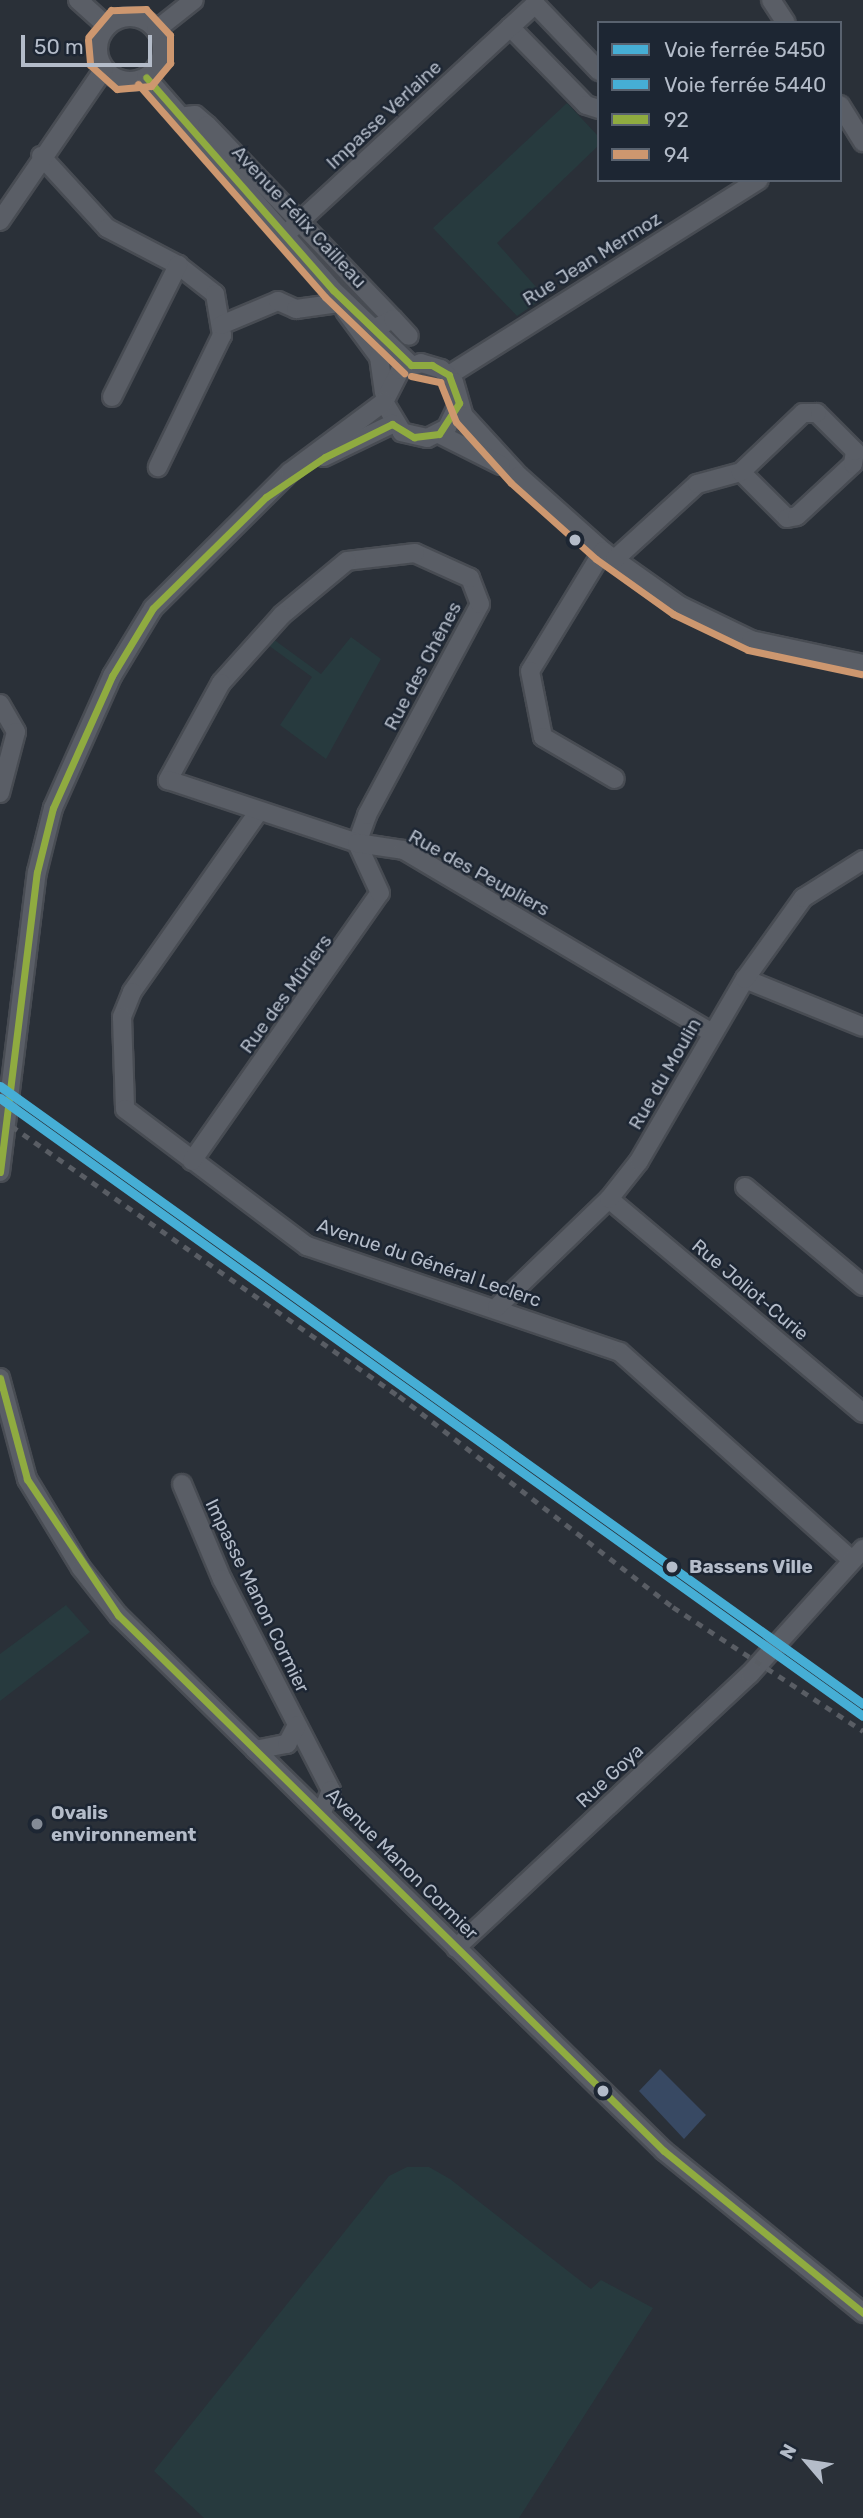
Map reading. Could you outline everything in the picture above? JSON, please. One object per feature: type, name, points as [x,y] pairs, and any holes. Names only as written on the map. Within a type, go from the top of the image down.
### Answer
[{"type":"street","points":[[78,0],[107,26]]},
{"type":"street","points":[[156,30],[194,0]]},
{"type":"street","points":[[771,0],[785,21]]},
{"type":"street","name":"Impasse Verlaine","points":[[286,234],[535,4],[597,69]]},
{"type":"street","points":[[133,17],[156,30],[162,50],[146,77],[128,81],[104,69],[97,51],[107,26],[133,17]]},
{"type":"street","points":[[510,27],[586,105],[597,108]]},
{"type":"street","points":[[0,221],[41,156],[104,69]]},
{"type":"street","name":"Avenue Félix Cailleau","points":[[146,77],[178,117],[286,234],[336,296],[385,323],[411,365]]},
{"type":"street","points":[[842,107],[863,142]]},
{"type":"street","points":[[178,117],[195,116],[207,125],[300,222],[385,323],[409,336]]},
{"type":"street","points":[[41,156],[107,228],[178,265],[215,294],[222,335],[158,467]]},
{"type":"street","name":"Rue Jean Mermoz","points":[[449,375],[756,182]]},
{"type":"street","points":[[112,397],[178,265]]},
{"type":"street","points":[[221,325],[278,301],[296,309],[336,296],[379,357],[384,402],[392,424],[414,437],[439,433],[519,476]]},
{"type":"street","points":[[0,1172],[27,938],[53,808],[112,676],[153,608],[266,496],[384,402],[391,379],[411,365],[432,365],[449,375],[459,403],[519,476],[609,555],[679,605],[751,640],[863,664]]},
{"type":"street","points":[[439,433],[459,403]]},
{"type":"street","points":[[615,779],[543,737],[530,671],[609,555],[697,484],[741,472],[803,413],[817,413],[855,452],[853,464],[787,519],[741,472]]},
{"type":"street","points":[[266,496],[325,457],[392,424]]},
{"type":"street","name":"Rue des Chênes","points":[[168,780],[221,683],[282,615],[347,561],[415,553],[470,578],[480,604],[357,843]]},
{"type":"street","points":[[0,704],[16,732],[0,793]]},
{"type":"street","name":"Rue des Peupliers","points":[[168,780],[357,843],[404,850],[712,1033]]},
{"type":"street","name":"Avenue du Général Leclerc","points":[[259,811],[132,992],[122,1017],[125,1109],[307,1245],[497,1307],[620,1352],[857,1555]]},
{"type":"street","name":"Rue des Mûriers","points":[[192,1161],[380,893],[357,843]]},
{"type":"street","name":"Rue du Moulin","points":[[497,1307],[609,1199],[639,1161],[712,1033],[803,898],[863,860]]},
{"type":"street","points":[[746,979],[863,1027]]},
{"type":"street","points":[[745,1187],[863,1286]]},
{"type":"street","name":"Rue Joliot-Curie","points":[[609,1199],[863,1413]]},
{"type":"street","name":"Avenue Manon Cormier","points":[[0,1378],[27,1479],[81,1568],[156,1655],[322,1812],[456,1948],[664,2151],[863,2314]]},
{"type":"street","name":"Impasse Manon Cormier","points":[[182,1484],[333,1797],[322,1812]]},
{"type":"street","name":"Rue Goya","points":[[456,1948],[750,1674],[786,1628],[857,1555]]},
{"type":"street","name":"Impasse Manon Cormier","points":[[255,1750],[287,1744],[297,1725]]},
{"type":"green space","points":[[567,103],[597,135],[597,147],[497,243],[545,297],[517,316],[433,228]]},
{"type":"green space","points":[[351,637],[381,659],[326,759],[280,725],[312,677],[268,645],[273,639],[321,674]]},
{"type":"green space","points":[[66,1605],[90,1632],[0,1701],[0,1654]]},
{"type":"green space","points":[[407,2167],[429,2167],[450,2179],[591,2289],[601,2280],[653,2308],[519,2518],[204,2518],[154,2471],[389,2176]]},
{"type":"water","points":[[660,2069],[706,2115],[684,2139],[639,2091]]},
{"type":"railway","points":[[0,1118],[399,1396],[673,1607],[863,1731]]},
{"type":"rail line","name":"5450","points":[[0,1086],[863,1704]]},
{"type":"rail line","name":"5440","points":[[0,1098],[863,1716]]},
{"type":"transit line","name":"94","points":[[88,37],[111,10],[146,9],[170,35],[170,63],[151,86],[117,89],[90,65],[88,40]]},
{"type":"transit line","name":"92","points":[[0,1172],[37,872],[53,808],[112,676],[153,608],[266,497],[325,457],[392,424],[414,437],[439,434],[459,403],[449,375],[432,365],[411,365],[333,290],[146,77]]},
{"type":"transit line","name":"94","points":[[138,84],[325,297],[404,373]]},
{"type":"transit line","name":"94","points":[[411,376],[440,382],[456,422],[511,483],[596,559],[673,614],[748,650],[861,674]]},
{"type":"transit line","name":"92","points":[[0,1378],[27,1479],[118,1615],[664,2151],[863,2313]]},
{"type":"place","name":"Bassens Ville","points":[[672,1567]]},
{"type":"place","name":"Ovalis environnement","points":[[37,1824]]}]
